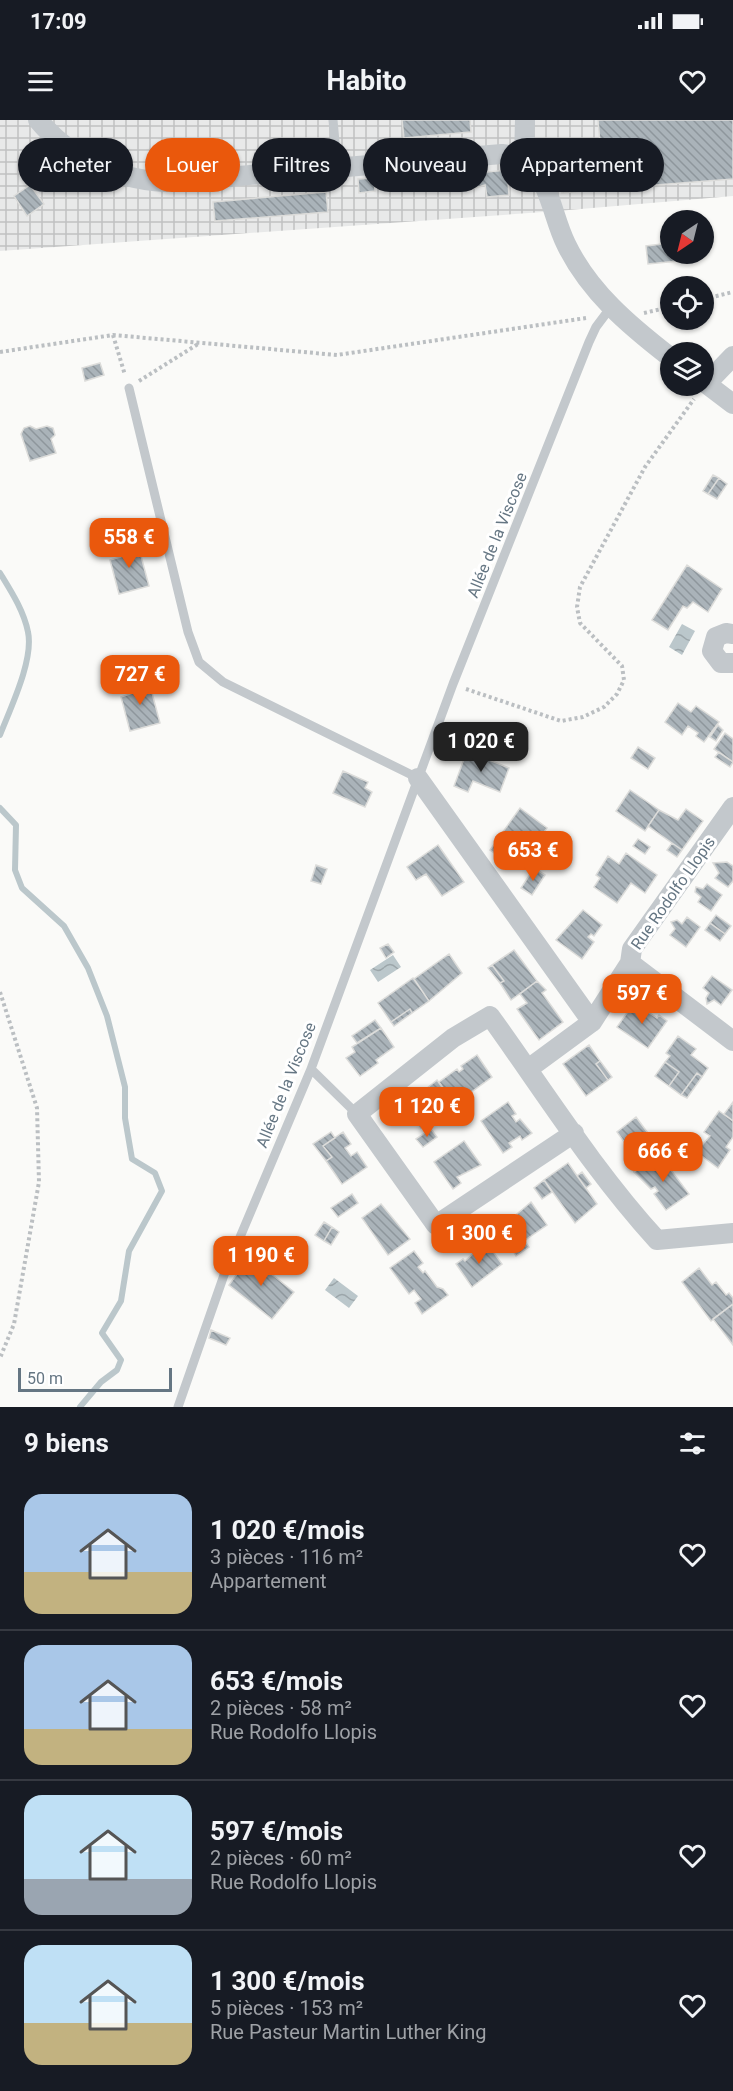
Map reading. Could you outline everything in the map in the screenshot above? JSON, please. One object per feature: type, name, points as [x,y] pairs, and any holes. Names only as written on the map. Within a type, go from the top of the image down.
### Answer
[{"type":"street","points":[[38,120],[56,140],[82,159],[117,174],[147,181],[165,182],[500,154]]},
{"type":"street","points":[[525,120],[525,138]]},
{"type":"street","points":[[546,192],[573,257],[606,312],[660,350]]},
{"type":"street","points":[[714,374],[733,356]]},
{"type":"street","points":[[714,390],[733,404]]},
{"type":"street","points":[[733,634],[726,633],[716,637],[712,651],[721,663],[733,663]]},
{"type":"street","points":[[418,778],[592,1022]]},
{"type":"street","name":"Rue Rodolfo Llopis","points":[[733,807],[632,949],[630,963],[733,1041]]},
{"type":"street","points":[[528,1069],[592,1022],[630,963]]},
{"type":"street","points":[[574,1133],[436,1226],[357,1114],[453,1038],[490,1016],[574,1133],[627,1208],[657,1240],[733,1233]]},
{"type":"lane","points":[[333,120],[335,138]]},
{"type":"lane","name":"Allée de la Viscose","points":[[179,1405],[224,1275],[311,1069],[453,684],[589,342],[606,312]]},
{"type":"lane","points":[[129,388],[188,632],[199,662],[223,682],[418,778]]},
{"type":"lane","points":[[311,1069],[357,1114]]},
{"type":"path","points":[[714,297],[733,292]]},
{"type":"path","points":[[0,352],[113,335],[337,356],[606,312]]},
{"type":"path","points":[[113,335],[129,388],[198,344]]},
{"type":"path","points":[[453,684],[561,721],[583,717],[604,707],[617,694],[624,680],[622,666],[580,623],[577,607],[580,587],[645,467],[696,396]]},
{"type":"path","points":[[0,992],[37,1108],[39,1182],[14,1324],[0,1358]]},
{"type":"shaded area","points":[[0,120],[733,120],[733,196],[0,251]]},
{"type":"water","points":[[682,624],[695,631],[682,655],[669,647]]},
{"type":"water","points":[[393,955],[401,967],[378,982],[370,970]]},
{"type":"water","points":[[334,1278],[358,1296],[349,1308],[325,1290]]},
{"type":"building","points":[[402,120],[470,120],[471,132],[404,138]]},
{"type":"building","points":[[598,120],[733,120],[733,179],[664,184],[664,138],[600,138]]},
{"type":"building","points":[[500,171],[500,192],[509,192],[509,195],[487,197],[488,172]]},
{"type":"building","points":[[358,179],[363,179],[363,192],[367,192],[359,193]]},
{"type":"building","points":[[20,192],[35,192],[44,204],[27,216],[14,196]]},
{"type":"building","points":[[326,192],[328,212],[215,221],[213,202]]},
{"type":"building","points":[[660,244],[660,263],[648,264],[646,246]]},
{"type":"building","points":[[100,363],[104,375],[85,381],[82,368]]},
{"type":"building","points":[[30,426],[36,429],[47,426],[53,428],[55,435],[51,439],[56,453],[30,461],[21,434],[24,428]]},
{"type":"building","points":[[713,475],[719,478],[708,494],[703,491]]},
{"type":"building","points":[[719,478],[727,484],[717,499],[708,494]]},
{"type":"building","points":[[137,541],[149,586],[119,594],[110,560],[121,557],[119,546]]},
{"type":"building","points":[[687,565],[722,589],[708,612],[693,602],[687,608],[683,606],[668,630],[652,620]]},
{"type":"building","points":[[148,678],[160,723],[130,731],[121,697],[130,694],[128,684]]},
{"type":"building","points":[[678,703],[691,712],[696,706],[719,722],[704,742],[696,736],[698,733],[688,726],[682,735],[665,722]]},
{"type":"building","points":[[718,725],[723,730],[716,741],[710,737]]},
{"type":"building","points":[[725,733],[733,739],[733,762],[714,749]]},
{"type":"building","points":[[638,747],[655,758],[648,769],[631,758]]},
{"type":"building","points":[[467,751],[509,768],[500,792],[473,781],[468,792],[454,786]]},
{"type":"building","points":[[719,752],[733,762],[730,767],[715,757]]},
{"type":"building","points":[[343,771],[368,782],[365,788],[372,792],[365,807],[333,793]]},
{"type":"building","points":[[630,790],[659,810],[645,831],[616,811]]},
{"type":"building","points":[[520,808],[547,828],[518,869],[490,850]]},
{"type":"building","points":[[686,809],[703,821],[682,850],[648,826],[659,810],[678,820]]},
{"type":"building","points":[[638,839],[650,847],[645,854],[633,846]]},
{"type":"building","points":[[672,843],[682,850],[677,857],[667,850]]},
{"type":"building","points":[[438,845],[464,882],[442,896],[426,874],[416,880],[407,867]]},
{"type":"building","points":[[626,853],[657,875],[645,893],[631,883],[617,903],[594,887],[600,878],[596,875],[608,856],[619,864]]},
{"type":"building","points":[[727,862],[733,866],[733,881],[728,887],[715,878],[719,873],[713,863]]},
{"type":"building","points":[[316,865],[327,869],[321,884],[311,881]]},
{"type":"building","points":[[534,868],[545,875],[532,895],[521,888]]},
{"type":"building","points":[[707,884],[722,895],[711,911],[698,902],[701,897],[695,892],[696,887],[703,889]]},
{"type":"building","points":[[583,910],[602,925],[594,936],[591,934],[588,937],[594,942],[582,959],[556,940]]},
{"type":"building","points":[[716,915],[731,926],[725,934],[710,923]]},
{"type":"building","points":[[687,917],[700,927],[686,947],[670,935],[675,929],[671,922],[677,920],[682,924]]},
{"type":"building","points":[[710,923],[725,934],[720,941],[705,930]]},
{"type":"building","points":[[388,944],[394,952],[386,958],[380,948]]},
{"type":"building","points":[[514,950],[537,981],[511,1000],[500,983],[504,981],[492,965]]},
{"type":"building","points":[[449,954],[462,973],[429,1001],[414,979]]},
{"type":"building","points":[[492,965],[504,981],[500,983],[488,968]]},
{"type":"building","points":[[712,976],[732,990],[721,1005],[714,1000],[707,1004],[706,998],[709,993],[703,988]]},
{"type":"building","points":[[413,978],[429,1001],[412,1013],[410,1009],[391,1022],[378,1003]]},
{"type":"building","points":[[537,981],[546,990],[542,993],[563,1022],[539,1040],[517,1009],[527,1003],[520,994]]},
{"type":"building","points":[[634,1003],[657,1018],[659,1015],[667,1021],[648,1048],[617,1027]]},
{"type":"building","points":[[410,1009],[412,1013],[394,1026],[391,1022]]},
{"type":"building","points":[[375,1020],[381,1028],[357,1043],[352,1036]]},
{"type":"building","points":[[381,1028],[394,1047],[360,1076],[346,1058],[355,1052],[352,1047]]},
{"type":"building","points":[[678,1036],[696,1049],[691,1055],[708,1068],[702,1077],[697,1073],[681,1095],[669,1086],[679,1072],[665,1062],[670,1056],[666,1053]]},
{"type":"building","points":[[589,1045],[600,1061],[596,1064],[608,1080],[586,1096],[563,1064]]},
{"type":"building","points":[[477,1055],[492,1077],[463,1098],[458,1092],[450,1098],[439,1082],[457,1069],[459,1072],[463,1069],[461,1066]]},
{"type":"building","points":[[600,1061],[612,1077],[608,1080],[596,1064]]},
{"type":"building","points":[[665,1062],[679,1072],[669,1086],[655,1076]]},
{"type":"building","points":[[697,1073],[702,1077],[687,1098],[681,1095]]},
{"type":"building","points":[[437,1080],[454,1104],[421,1128],[405,1106]]},
{"type":"building","points":[[508,1102],[516,1114],[512,1116],[516,1122],[520,1119],[532,1133],[522,1140],[520,1136],[509,1143],[512,1147],[503,1153],[481,1121]]},
{"type":"building","points":[[733,1102],[733,1121],[724,1114]]},
{"type":"building","points":[[719,1111],[733,1121],[733,1137],[726,1147],[730,1150],[718,1168],[691,1148],[697,1140],[703,1144],[710,1136],[704,1132]]},
{"type":"building","points":[[636,1117],[662,1152],[634,1172],[629,1164],[633,1161],[627,1153],[630,1150],[617,1132]]},
{"type":"building","points":[[431,1129],[437,1137],[423,1147],[416,1139]]},
{"type":"building","points":[[331,1132],[335,1138],[323,1146],[332,1157],[326,1161],[313,1144]]},
{"type":"building","points":[[343,1132],[351,1144],[345,1148],[351,1156],[357,1152],[367,1167],[342,1184],[326,1161],[332,1157],[323,1146]]},
{"type":"building","points":[[464,1141],[481,1165],[457,1177],[461,1183],[453,1189],[434,1162]]},
{"type":"building","points":[[652,1159],[658,1167],[665,1162],[689,1194],[666,1210],[654,1194],[658,1191],[655,1187],[651,1189],[634,1172]]},
{"type":"building","points":[[568,1163],[597,1204],[575,1223],[544,1180]]},
{"type":"building","points":[[582,1172],[591,1184],[586,1188],[577,1176]]},
{"type":"building","points":[[544,1180],[552,1192],[542,1199],[534,1188]]},
{"type":"building","points":[[352,1194],[358,1203],[338,1217],[331,1208]]},
{"type":"building","points":[[531,1202],[547,1225],[512,1249],[498,1230]]},
{"type":"building","points":[[381,1204],[410,1239],[388,1255],[362,1218]]},
{"type":"building","points":[[324,1222],[332,1227],[324,1241],[315,1235]]},
{"type":"building","points":[[332,1227],[339,1232],[331,1245],[324,1241]]},
{"type":"building","points":[[524,1240],[529,1247],[516,1256],[512,1249]]},
{"type":"building","points":[[486,1242],[502,1264],[472,1287],[456,1264],[463,1259],[465,1261]]},
{"type":"building","points":[[414,1251],[423,1263],[418,1267],[423,1273],[425,1271],[437,1287],[443,1289],[448,1295],[422,1314],[415,1303],[421,1299],[414,1290],[409,1294],[390,1268]]},
{"type":"building","points":[[245,1253],[294,1292],[272,1319],[229,1285],[242,1267],[237,1264]]},
{"type":"building","points":[[699,1268],[712,1285],[716,1282],[726,1295],[729,1293],[733,1298],[733,1304],[711,1321],[682,1282]]},
{"type":"building","points":[[733,1304],[733,1345],[713,1319]]},
{"type":"building","points":[[211,1330],[230,1338],[226,1345],[209,1338]]},
{"type":"waterway","points":[[0,573],[17,601],[28,632],[29,643],[28,656],[20,684],[0,735]]},
{"type":"waterway","points":[[0,808],[16,825],[15,870],[22,888],[64,926],[88,968],[107,1016],[125,1087],[125,1118],[132,1159],[155,1173],[162,1191],[129,1251],[121,1301],[102,1333],[121,1360],[117,1370],[101,1382],[80,1407]]}]
